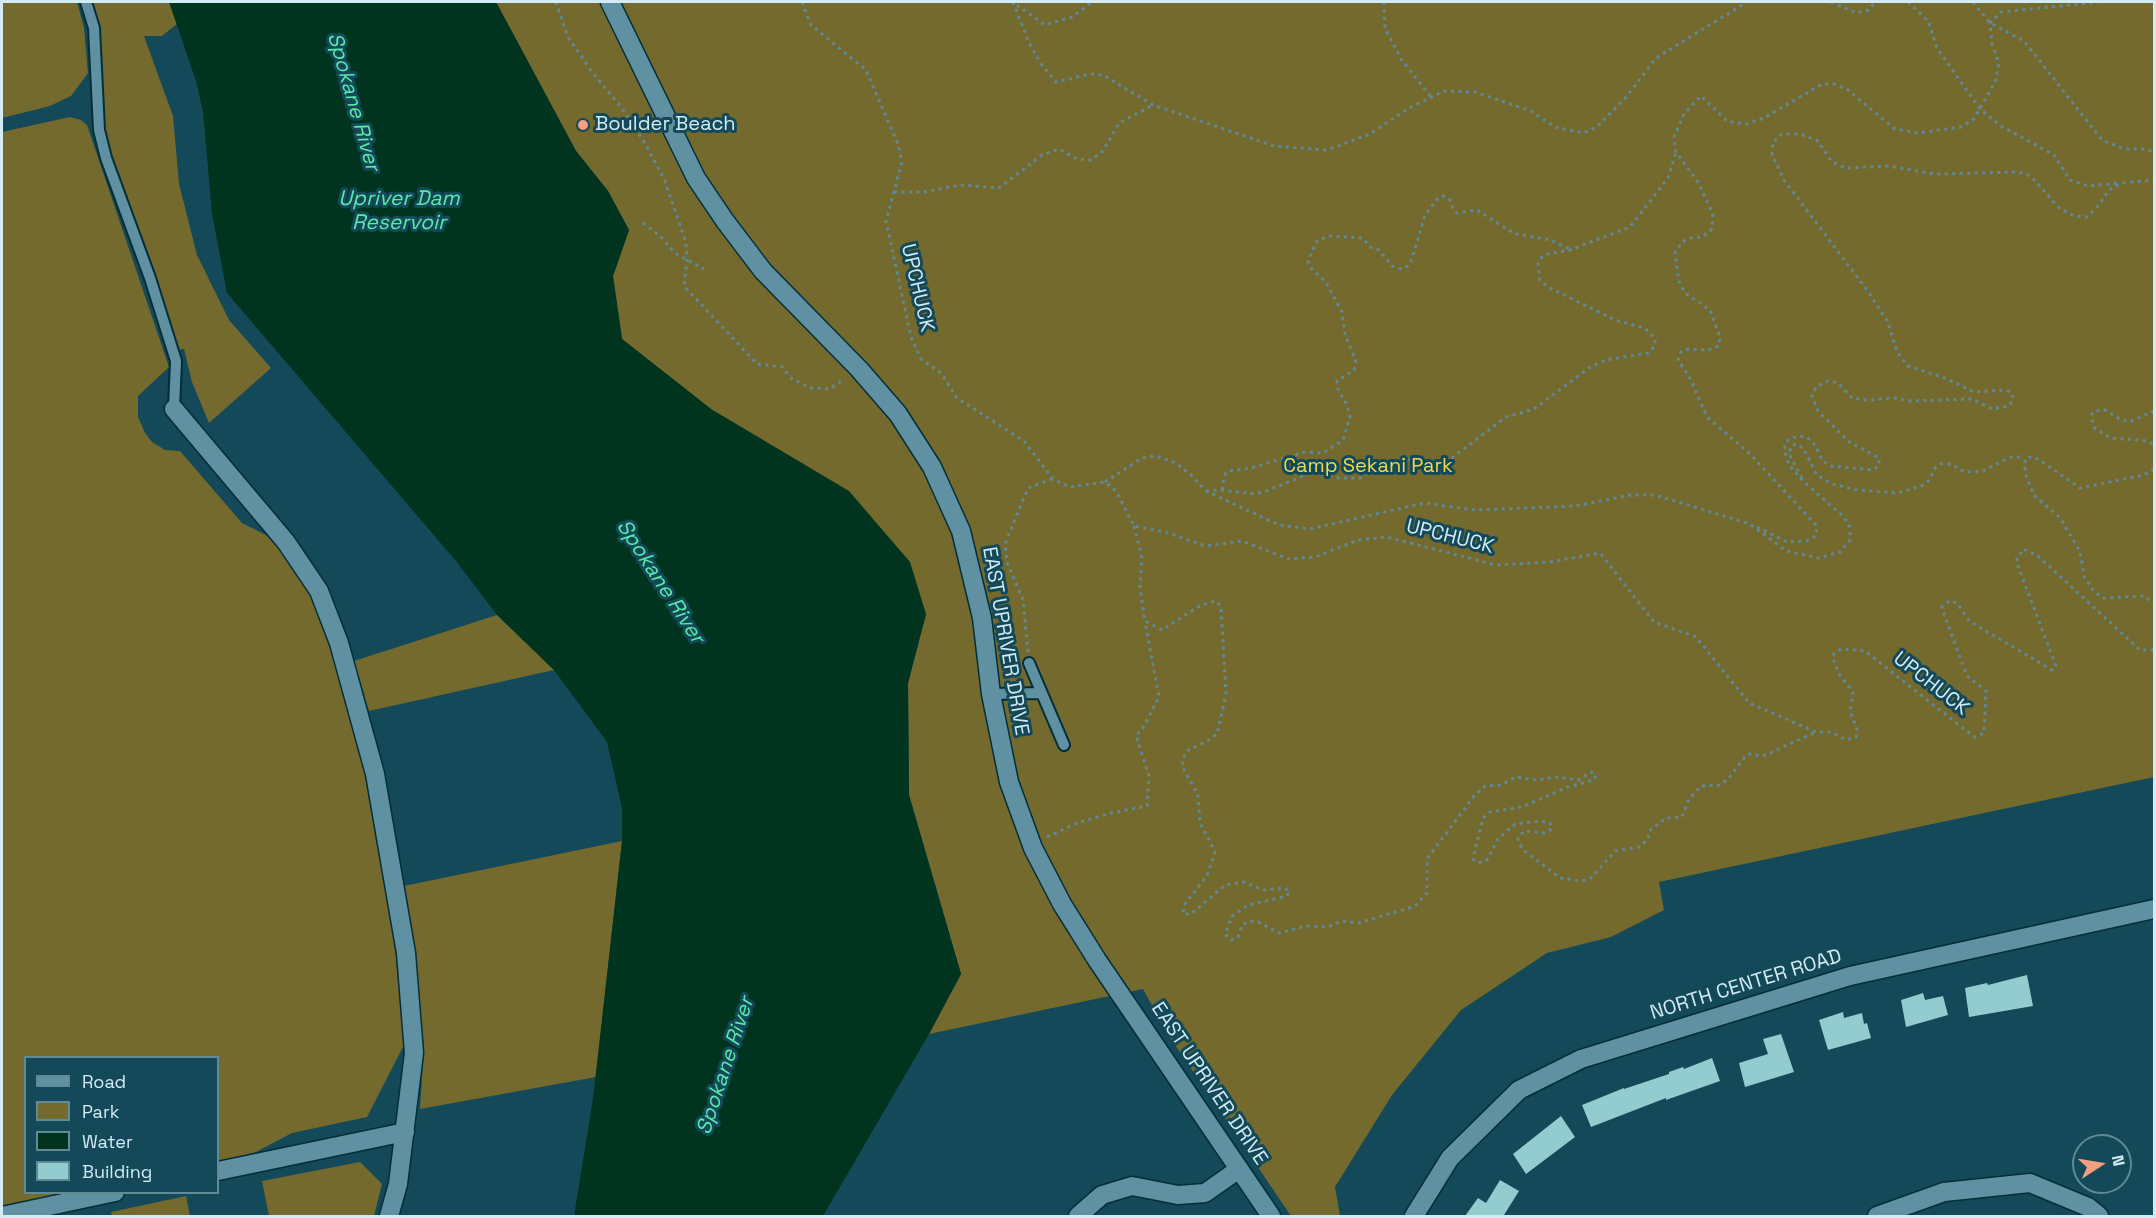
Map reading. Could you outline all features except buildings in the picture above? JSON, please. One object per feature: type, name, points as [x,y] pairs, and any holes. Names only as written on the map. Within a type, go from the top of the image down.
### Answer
[{"type":"street","name":"EAST UPRIVER DRIVE","points":[[610,2],[696,177],[725,221],[763,271],[859,369],[898,414],[932,467],[961,531],[982,618],[991,694],[1009,782],[1033,848],[1062,904],[1097,960],[1271,1216]]},
{"type":"street","points":[[174,409],[286,542],[318,591],[339,643],[375,774],[406,953],[414,1053],[398,1184],[389,1216]]},
{"type":"street","name":"NORTH CENTER ROAD","points":[[1413,1216],[1450,1158],[1519,1090],[1581,1059],[1850,975],[2154,909]]},
{"type":"street","points":[[219,1171],[405,1132]]},
{"type":"street","points":[[1078,1216],[1102,1195],[1132,1186],[1178,1195],[1205,1193],[1239,1169]]},
{"type":"street","points":[[1878,1216],[1944,1192],[2030,1183],[2088,1207],[2099,1216]]},
{"type":"street","points":[[2,1216],[106,1194]]},
{"type":"lane","points":[[86,2],[94,28],[99,130],[106,158],[150,278],[176,361],[174,409]]},
{"type":"lane","points":[[1029,663],[1064,746]]},
{"type":"lane","points":[[991,694],[1042,693]]},
{"type":"path","points":[[556,2],[568,37],[592,72],[621,107],[643,140],[665,181],[686,243],[687,261],[684,286],[758,364],[782,367],[792,379],[810,388],[829,389],[859,369]]},
{"type":"path","name":"UPCHUCK","points":[[802,2],[811,25],[866,70],[898,144],[902,162],[886,221],[911,336],[921,359],[941,373],[957,398],[1024,441],[1053,479]]},
{"type":"path","points":[[1014,3],[1045,26],[1072,17],[1092,2]]},
{"type":"path","points":[[1384,2],[1385,28],[1401,59],[1431,97]]},
{"type":"path","points":[[1014,3],[1029,43],[1041,64],[1056,82],[1090,74],[1103,75],[1153,105],[1274,146],[1327,150],[1370,134],[1409,108],[1444,91],[1475,92],[1531,111],[1555,128],[1583,133],[1597,127],[1628,94],[1656,58],[1747,2]]},
{"type":"path","points":[[1831,2],[1857,13],[1869,10],[1875,2]]},
{"type":"path","points":[[1908,2],[1928,21],[1937,48],[1980,109],[2001,126],[2054,155],[2070,180],[2089,186],[2154,180]]},
{"type":"path","points":[[1973,2],[1990,23],[2024,41],[2102,141],[2124,150],[2146,149],[2154,153]]},
{"type":"path","points":[[1990,23],[2001,12],[2099,2]]},
{"type":"path","points":[[1206,491],[1222,490],[1255,494],[1266,492],[1311,473],[1341,478],[1360,478],[1383,465],[1402,459],[1436,462],[1453,457],[1506,417],[1534,409],[1589,368],[1605,360],[1648,352],[1655,346],[1654,339],[1645,328],[1615,320],[1548,287],[1540,280],[1538,264],[1546,254],[1570,250],[1630,227],[1668,178],[1676,152],[1674,136],[1684,114],[1701,96],[1727,121],[1746,124],[1764,118],[1822,84],[1834,84],[1848,90],[1894,129],[1918,133],[1961,127],[1974,118],[1995,82],[1999,63],[1992,44],[1990,23]]},
{"type":"path","points":[[894,192],[924,192],[961,185],[999,188],[1042,155],[1059,149],[1077,159],[1090,160],[1102,151],[1119,123],[1153,105]]},
{"type":"path","points":[[1750,524],[1786,552],[1819,558],[1840,552],[1850,540],[1850,527],[1843,516],[1804,482],[1789,465],[1784,450],[1788,440],[1798,436],[1808,437],[1815,445],[1822,460],[1830,466],[1873,470],[1879,465],[1879,458],[1848,441],[1818,411],[1812,395],[1816,387],[1828,381],[1838,383],[1852,398],[1867,400],[1972,399],[1992,409],[2008,406],[2013,399],[2012,393],[2006,390],[1974,392],[1945,378],[1908,366],[1897,352],[1888,322],[1867,290],[1784,180],[1772,155],[1773,142],[1782,134],[1800,134],[1818,141],[1832,162],[1846,168],[1889,166],[1934,174],[2019,172],[2031,176],[2058,207],[2074,216],[2087,217],[2098,207],[2109,190],[2122,183]]},
{"type":"path","points":[[1029,663],[1023,600],[1007,562],[1005,544],[1028,488],[1053,479],[1070,487],[1105,482],[1142,458],[1155,456],[1176,463],[1191,474],[1206,491],[1279,525],[1310,530],[1424,503],[1475,510],[1575,506],[1631,495],[1655,495],[1750,524],[1787,542],[1806,542],[1815,536],[1817,526],[1750,454],[1707,417],[1689,376],[1678,360],[1681,352],[1686,349],[1708,350],[1719,346],[1720,337],[1710,310],[1685,293],[1679,281],[1675,253],[1682,242],[1690,238],[1702,237],[1712,229],[1713,214],[1698,182],[1676,152]]},
{"type":"path","points":[[1222,490],[1224,476],[1228,471],[1251,468],[1305,452],[1323,453],[1343,440],[1350,417],[1337,381],[1354,370],[1356,362],[1345,334],[1342,312],[1325,281],[1311,268],[1308,261],[1317,241],[1329,236],[1364,238],[1370,247],[1379,250],[1392,266],[1402,269],[1408,266],[1412,259],[1425,215],[1438,198],[1444,196],[1450,200],[1457,213],[1477,210],[1515,234],[1551,240],[1570,250]]},
{"type":"path","points":[[643,223],[659,235],[675,253],[704,269]]},
{"type":"path","points":[[2154,411],[2129,422],[2105,410],[2094,411],[2091,416],[2096,429],[2111,438],[2148,441],[2154,445]]},
{"type":"path","points":[[1804,482],[1789,454],[1791,446],[1796,444],[1803,448],[1817,475],[1832,484],[1858,490],[1897,493],[1924,485],[1935,468],[1941,464],[1951,464],[1965,472],[1983,471],[2013,456],[2038,459],[2080,488],[2144,475],[2154,469]]},
{"type":"path","points":[[2025,459],[2025,473],[2034,495],[2060,518],[2080,551],[2084,576],[2094,592],[2104,598],[2144,596],[2154,603]]},
{"type":"path","points":[[1033,848],[1051,834],[1077,823],[1147,806],[1149,776],[1136,735],[1142,730],[1159,697],[1140,588],[1142,558],[1134,526],[1116,491],[1105,482]]},
{"type":"path","name":"UPCHUCK","points":[[1134,526],[1165,532],[1206,546],[1242,541],[1288,559],[1315,557],[1358,540],[1387,537],[1496,565],[1550,562],[1600,553],[1654,622],[1696,637],[1749,703],[1816,732],[1831,732],[1846,740],[1856,737],[1857,729],[1850,711],[1853,692],[1839,674],[1833,660],[1834,653],[1841,649],[1865,651],[1974,737],[1984,733],[1986,691],[1967,676],[1942,608],[1948,601],[1958,603],[1969,621],[2052,670],[2056,666],[2016,561],[2023,549],[2038,556],[2140,650],[2154,650]]},
{"type":"path","points":[[1145,621],[1162,630],[1201,605],[1215,601],[1221,606],[1226,695],[1217,734],[1185,752],[1182,766],[1198,795],[1200,823],[1215,852],[1207,876],[1184,905],[1183,914],[1191,914],[1225,885],[1244,882],[1263,890],[1285,888],[1290,893],[1283,897],[1248,905],[1232,916],[1225,934],[1232,940],[1238,937],[1242,925],[1249,921],[1258,922],[1279,933],[1306,926],[1328,927],[1341,921],[1359,923],[1415,906],[1427,893],[1427,859],[1474,796],[1485,786],[1501,785],[1516,777],[1536,780],[1557,777],[1578,780],[1591,772],[1596,775],[1594,780],[1522,807],[1491,812],[1483,818],[1473,859],[1478,863],[1487,860],[1498,839],[1515,824],[1540,821],[1550,823],[1552,829],[1546,833],[1524,831],[1518,839],[1522,849],[1560,878],[1582,881],[1591,878],[1615,851],[1639,847],[1648,839],[1649,831],[1666,818],[1682,817],[1689,799],[1701,786],[1720,785],[1749,754],[1763,756],[1816,732]]},
{"type":"green space","points":[[2,2],[77,2],[84,28],[88,73],[71,96],[50,106],[2,118]]},
{"type":"green space","points":[[92,2],[169,2],[178,23],[162,36],[144,36],[173,116],[179,184],[197,255],[229,320],[271,368],[209,423],[192,382],[184,349],[179,350],[107,141],[103,125],[99,28]]},
{"type":"green space","name":"Camp Sekani Park","points":[[496,2],[2154,2],[2154,777],[1659,882],[1664,910],[1611,937],[1547,953],[1461,1010],[1392,1095],[1335,1187],[1340,1216],[1291,1216],[1167,1033],[1143,989],[929,1034],[961,974],[909,795],[908,683],[926,614],[711,409],[622,339],[613,276],[629,230],[608,191],[576,151]]},
{"type":"green space","points":[[70,117],[81,120],[87,125],[169,367],[138,396],[138,417],[145,433],[152,442],[165,450],[180,451],[242,523],[266,535],[287,555],[311,594],[332,645],[365,775],[395,947],[404,1045],[367,1117],[292,1133],[250,1155],[219,1162],[219,1056],[24,1056],[24,1194],[64,1194],[2,1206],[2,132]]},
{"type":"green space","points":[[497,615],[554,670],[369,711],[354,661]]},
{"type":"green space","points":[[622,841],[596,1077],[420,1109],[424,1047],[404,886]]},
{"type":"green space","points":[[360,1162],[382,1184],[374,1216],[269,1216],[262,1181]]},
{"type":"green space","points":[[186,1196],[190,1216],[112,1216],[111,1212]]},
{"type":"water","name":"Upriver Dam Reservoir","points":[[169,2],[496,2],[576,151],[608,191],[629,230],[613,276],[622,339],[711,409],[849,491],[910,562],[926,614],[908,683],[909,795],[961,974],[929,1034],[823,1216],[574,1216],[593,1099],[622,841],[622,808],[607,742],[554,670],[497,615],[456,561],[227,293],[212,214],[203,111],[196,81]]},
{"type":"place","name":"Boulder Beach","points":[[583,125]]},
{"type":"water label","name":"Spokane River","points":[[353,102]]},
{"type":"water label","name":"Spokane River","points":[[660,582]]},
{"type":"water label","name":"Spokane River","points":[[726,1066]]}]
